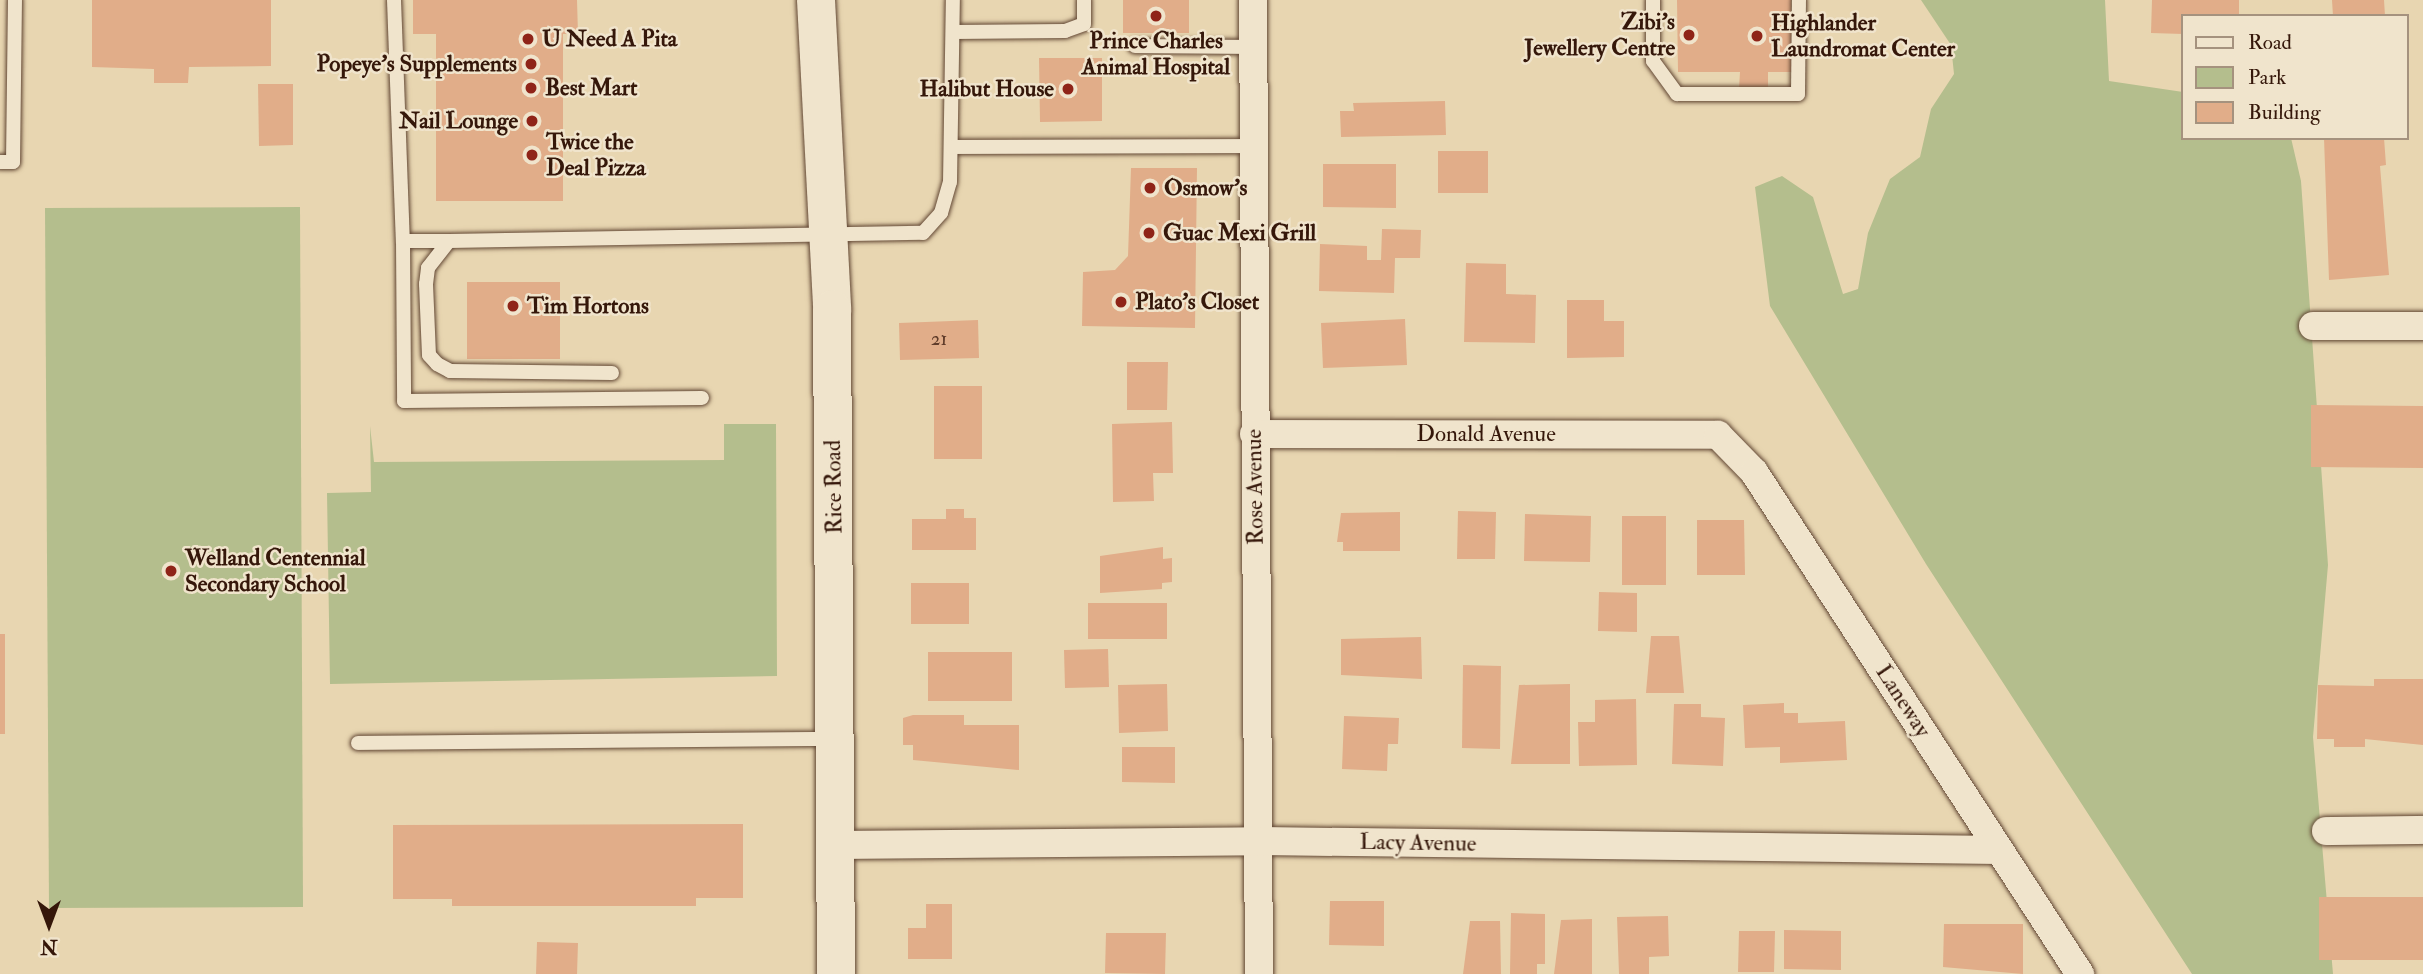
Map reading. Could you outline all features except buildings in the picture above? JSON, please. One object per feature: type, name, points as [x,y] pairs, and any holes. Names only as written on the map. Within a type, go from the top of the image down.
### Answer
[{"type":"main road","name":"Rice Road","points":[[814,4],[830,236],[836,974]]},
{"type":"street","name":"Rose Avenue","points":[[1253,0],[1251,47],[1255,146],[1254,434],[1261,841],[1259,974]]},
{"type":"street","points":[[2313,327],[2423,327]]},
{"type":"street","name":"Donald Avenue","points":[[1254,434],[1718,435]]},
{"type":"street","name":"Laneway","points":[[1718,435],[1754,472],[2080,974]]},
{"type":"street","points":[[2326,831],[2423,830]]},
{"type":"street","name":"Lacy Avenue","points":[[836,845],[1261,841],[1999,850]]},
{"type":"lane","points":[[0,162],[13,162],[15,0]]},
{"type":"lane","points":[[394,0],[403,241],[404,401],[702,398]]},
{"type":"lane","points":[[403,241],[923,233],[941,213],[952,147],[953,0]]},
{"type":"lane","points":[[953,32],[1065,31],[1084,24],[1084,0]]},
{"type":"lane","points":[[1653,0],[1653,61],[1677,94],[1798,94],[1799,0]]},
{"type":"lane","points":[[1135,46],[1251,47]]},
{"type":"lane","points":[[952,147],[1255,146]]},
{"type":"lane","points":[[449,241],[429,268],[426,284],[429,355],[437,364],[450,370],[611,373]]},
{"type":"lane","points":[[358,743],[836,739]]},
{"type":"green space","points":[[1921,0],[2105,0],[2109,81],[2182,92],[2182,140],[2291,140],[2301,181],[2328,565],[2313,737],[2333,974],[2192,974],[1926,564],[1770,306],[1755,187],[1782,176],[1813,197],[1843,294],[1858,289],[1868,233],[1890,179],[1920,157],[1931,109],[1954,74],[1951,45]]},
{"type":"green space","name":"Welland Centennial Secondary School","points":[[300,207],[303,907],[49,908],[45,208]]},
{"type":"green space","points":[[724,424],[776,424],[777,676],[330,684],[327,493],[371,492],[370,426],[374,462],[724,460]]},
{"type":"place","name":"Prince Charles Animal Hospital","points":[[1156,16]]},
{"type":"place","name":"Zibi's Jewellery Centre","points":[[1689,35]]},
{"type":"place","name":"Highlander Laundromat Center","points":[[1757,36]]},
{"type":"place","name":"U Need A Pita","points":[[528,39]]},
{"type":"place","name":"Popeye's Supplements","points":[[531,64]]},
{"type":"place","name":"Best Mart","points":[[531,88]]},
{"type":"place","name":"Halibut House","points":[[1068,89]]},
{"type":"place","name":"Nail Lounge","points":[[532,121]]},
{"type":"place","name":"Twice the Deal Pizza","points":[[532,155]]},
{"type":"place","name":"Osmow's","points":[[1150,188]]},
{"type":"place","name":"Guac Mexi Grill","points":[[1149,233]]},
{"type":"place","name":"Plato's Closet","points":[[1121,302]]},
{"type":"place","name":"Tim Hortons","points":[[513,306]]},
{"type":"place","name":"Welland Centennial Secondary School","points":[[171,571]]}]
